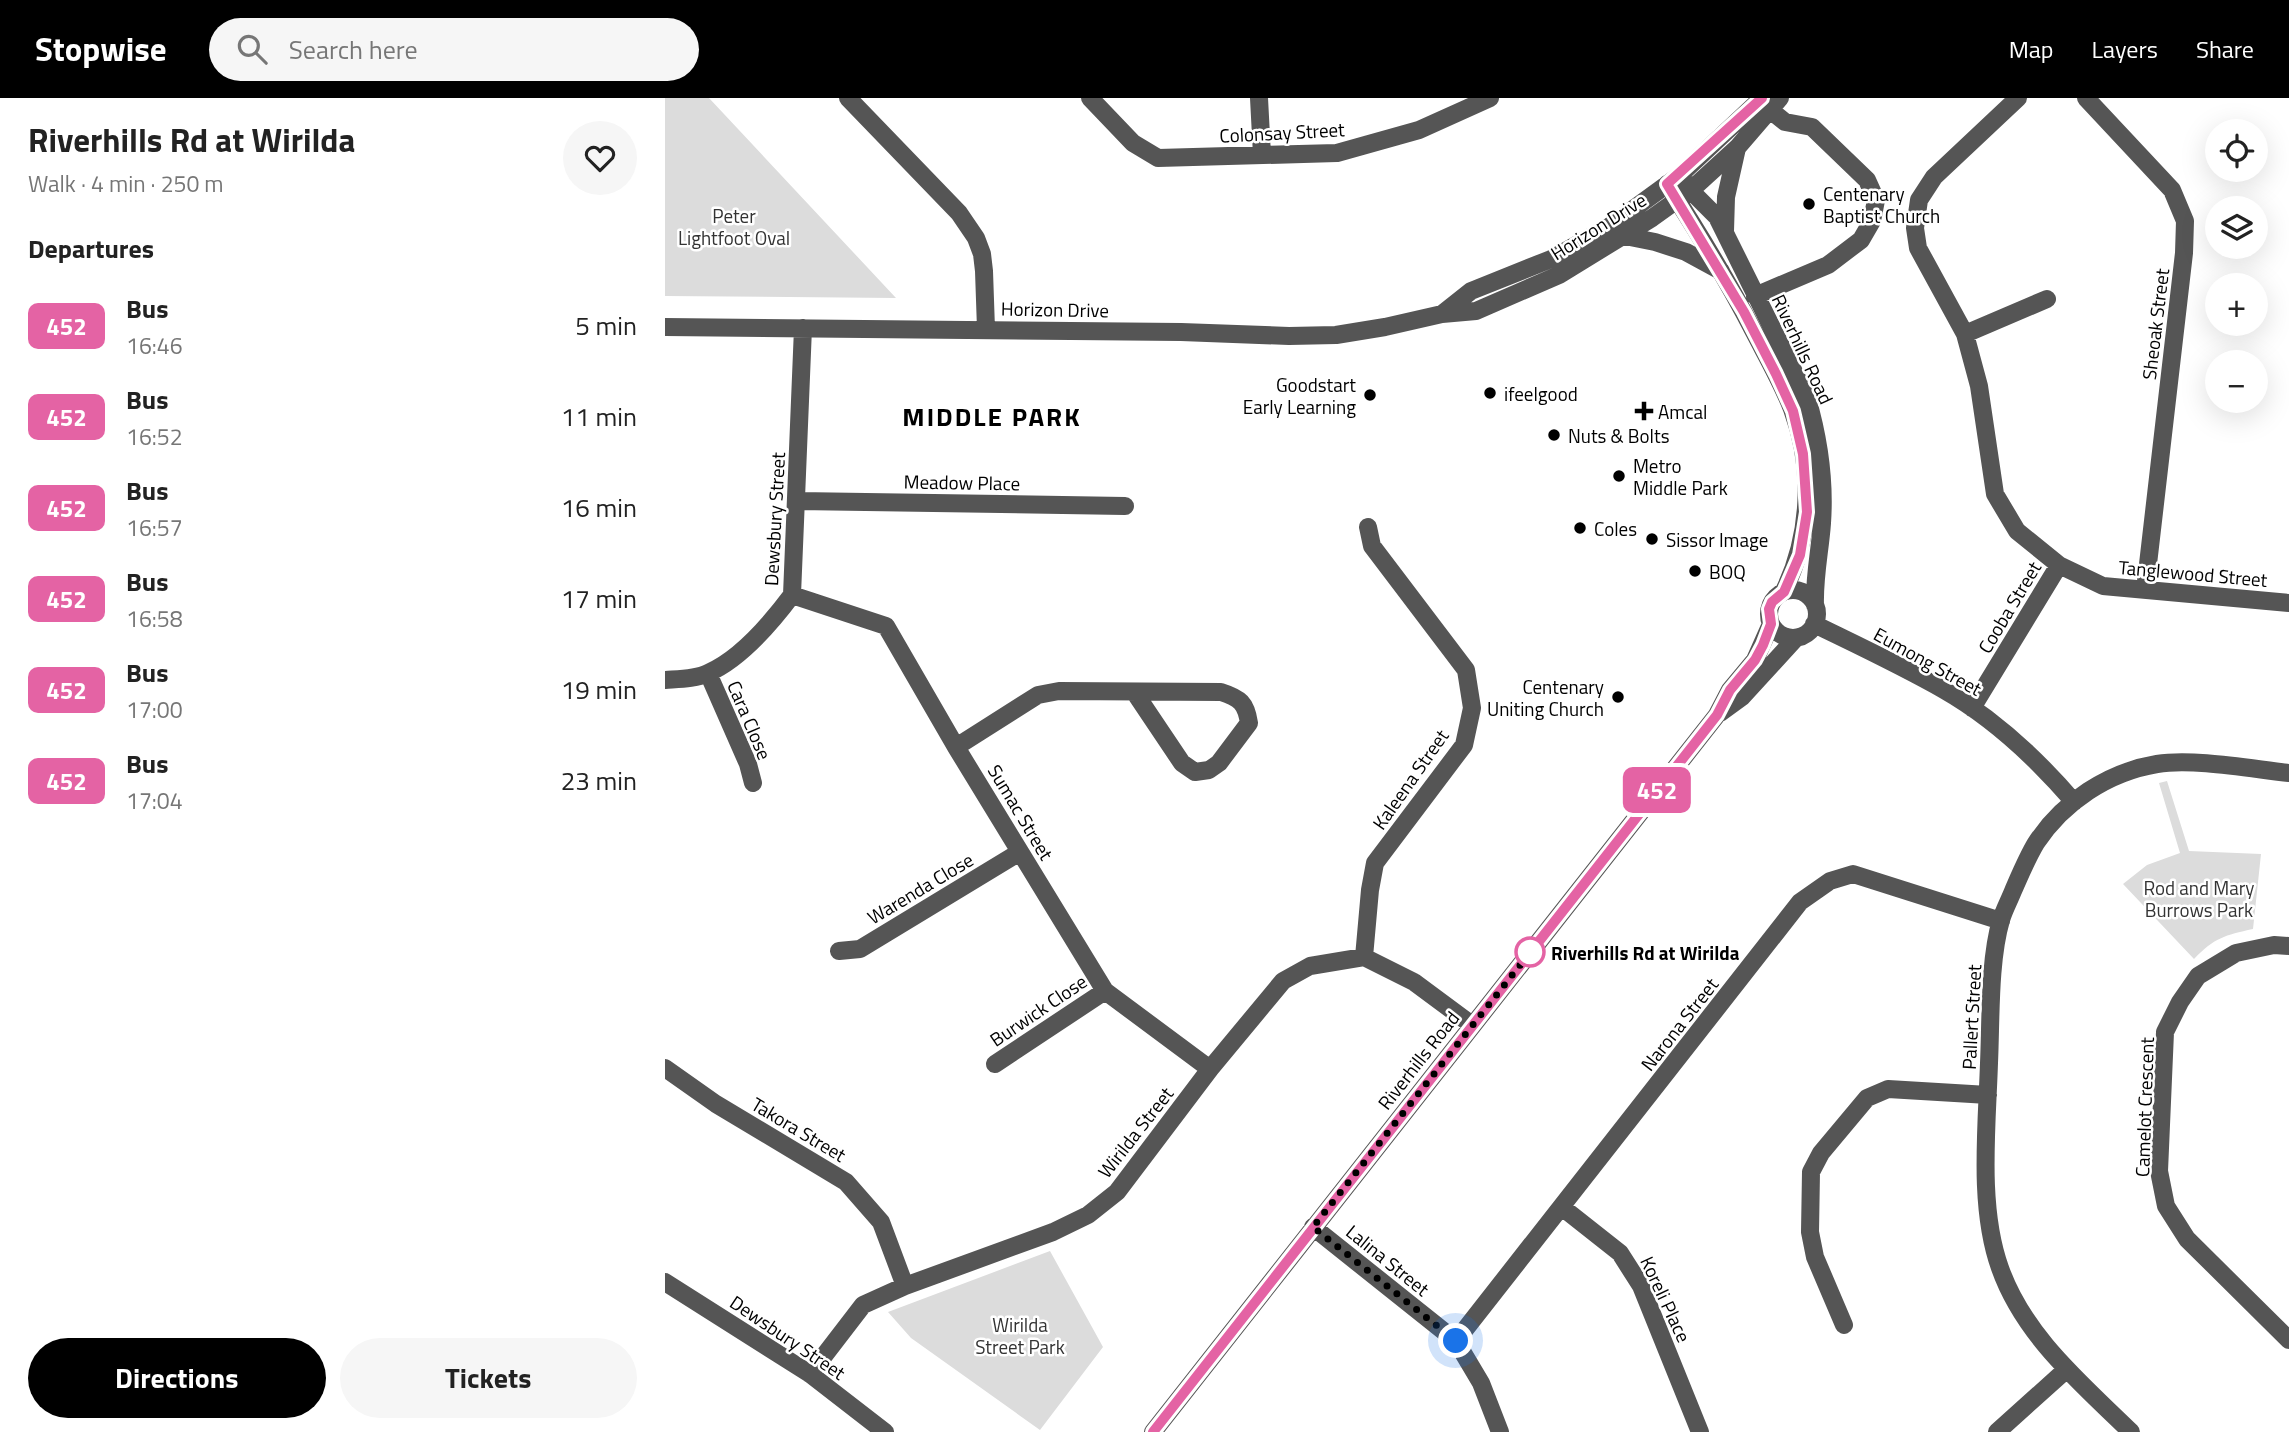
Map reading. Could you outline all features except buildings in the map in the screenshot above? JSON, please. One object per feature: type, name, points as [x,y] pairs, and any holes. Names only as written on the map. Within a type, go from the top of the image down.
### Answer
[{"type":"street","points":[[848,98],[959,213],[976,238],[984,271],[986,329]]},
{"type":"street","name":"Colonsay Street","points":[[1090,98],[1133,143],[1158,158],[1337,153],[1419,130],[1490,98]]},
{"type":"street","points":[[1259,98],[1262,155]]},
{"type":"street","name":"Tanglewood Street","points":[[2018,98],[1934,177],[1919,200],[1915,228],[1918,248],[1965,334],[1979,386],[1995,494],[2017,531],[2059,565],[2103,586],[2289,603]]},
{"type":"street","name":"Sheoak Street","points":[[2086,98],[2172,190],[2185,221],[2184,253],[2145,590]]},
{"type":"street","points":[[1755,296],[1828,265],[1861,240],[1872,221],[1877,200],[1867,180],[1812,127],[1786,122],[1771,102]]},
{"type":"street","name":"Horizon Drive","points":[[1442,314],[1471,291],[1527,270],[1579,244],[1678,187],[1737,148],[1771,102]]},
{"type":"street","name":"Horizon Drive","points":[[665,327],[1312,335],[1385,327],[1442,314],[1476,311],[1559,275],[1625,236],[1771,102]]},
{"type":"street","points":[[1725,235],[1726,197],[1737,148]]},
{"type":"street","name":"Riverhills Road","points":[[1678,187],[1717,217],[1807,398],[1821,457],[1822,498],[1815,605]]},
{"type":"street","name":"Riverhills Road","points":[[1678,187],[1793,411],[1803,454],[1807,495],[1804,533],[1797,563],[1784,592]]},
{"type":"street","points":[[1625,236],[1686,252],[1721,271]]},
{"type":"street","points":[[1965,334],[2047,299]]},
{"type":"street","name":"Dewsbury Street","points":[[665,680],[708,673],[741,651],[774,620],[792,596],[803,328]]},
{"type":"street","name":"Meadow Place","points":[[798,501],[1125,506]]},
{"type":"street","name":"Kaleena Street","points":[[1364,957],[1375,863],[1464,745],[1472,708],[1465,670],[1372,546],[1369,527]]},
{"type":"street","name":"Cooba Street","points":[[1972,708],[2059,565]]},
{"type":"street","points":[[1800,591],[1815,605],[1817,616],[1810,631],[1796,638],[1781,635],[1771,624],[1769,609],[1772,602],[1784,592],[1800,591]]},
{"type":"street","name":"Sumac Street","points":[[792,596],[886,626],[956,747],[1105,991],[1210,1069]]},
{"type":"street","name":"Riverhills Road","points":[[1153,1432],[1717,715],[1730,690],[1755,660],[1771,624]]},
{"type":"street","name":"Eumong Street","points":[[1814,624],[1944,690],[1972,708],[2039,764],[2074,802]]},
{"type":"street","name":"Riverhills Road","points":[[1717,715],[1742,698],[1796,638]]},
{"type":"street","name":"Cara Close","points":[[708,673],[748,764],[753,783]]},
{"type":"street","points":[[956,747],[1038,695],[1059,691],[1221,692],[1235,697],[1247,708],[1249,723],[1219,763],[1209,771],[1195,772],[1182,764],[1135,693]]},
{"type":"street","name":"Pallert Street","points":[[2131,1432],[2039,1338],[2017,1305],[2000,1269],[1994,1248],[1987,1206],[1988,1095],[1993,979],[2001,921],[2036,843],[2055,820],[2094,787],[2114,777],[2158,764],[2186,763],[2289,773]]},
{"type":"street","name":"Warenda Close","points":[[839,951],[860,949],[1020,852]]},
{"type":"street","name":"Narona Street","points":[[1456,1341],[1563,1208],[1800,902],[1830,881],[1853,874],[2001,921]]},
{"type":"street","name":"Camelot Crescent","points":[[2289,946],[2274,945],[2236,953],[2198,976],[2180,1002],[2165,1032],[2159,1171],[2167,1206],[2187,1239],[2289,1340]]},
{"type":"street","points":[[1364,957],[1414,982],[1472,1025]]},
{"type":"street","name":"Wirilda Street","points":[[810,1374],[863,1305],[905,1286],[1053,1232],[1087,1215],[1117,1192],[1210,1069],[1283,981],[1310,966],[1364,957]]},
{"type":"street","name":"Burwick Close","points":[[995,1064],[1105,991]]},
{"type":"street","name":"Takora Street","points":[[665,1068],[716,1104],[846,1182],[881,1222],[905,1286]]},
{"type":"street","points":[[1844,1325],[1815,1257],[1810,1232],[1811,1172],[1821,1153],[1867,1098],[1888,1089],[1988,1095]]},
{"type":"street","name":"Koreli Place","points":[[1563,1208],[1620,1253],[1631,1267],[1700,1432]]},
{"type":"street","name":"Lalina Street","points":[[1313,1227],[1456,1341],[1481,1383],[1500,1432]]},
{"type":"street","name":"Dewsbury Street","points":[[665,1282],[810,1374],[885,1432]]},
{"type":"street","points":[[1997,1432],[2067,1369]]},
{"type":"green space","name":"Peter Lightfoot Oval","points":[[665,98],[709,98],[896,298],[665,296]]},
{"type":"green space","name":"Rod and Mary Burrows Park","points":[[2167,781],[2189,851],[2261,854],[2253,929],[2220,938],[2194,959],[2123,884],[2147,865],[2180,853],[2159,783]]},
{"type":"green space","name":"Wirilda Street Park","points":[[1050,1251],[1103,1347],[1040,1430],[911,1338],[888,1312]]},
{"type":"bus line","name":"452","points":[[1153,1432],[1717,715],[1730,690],[1755,660],[1763,645],[1771,624],[1769,609],[1777,596],[1784,592],[1800,555],[1807,512],[1803,454],[1793,411],[1776,374],[1744,312],[1667,184],[1699,158],[1762,98]]},
{"type":"place","name":"Centenary Baptist Church","points":[[1809,204]]},
{"type":"place","name":"ifeelgood","points":[[1490,393]]},
{"type":"place","name":"Goodstart Early Learning","points":[[1370,395]]},
{"type":"place","name":"Amcal","points":[[1644,411]]},
{"type":"place","name":"Nuts & Bolts","points":[[1554,435]]},
{"type":"place","name":"Metro Middle Park","points":[[1619,476]]},
{"type":"place","name":"Coles","points":[[1580,528]]},
{"type":"place","name":"Sissor Image","points":[[1652,539]]},
{"type":"place","name":"BOQ","points":[[1695,571]]},
{"type":"place","name":"Centenary Uniting Church","points":[[1618,697]]},
{"type":"place","name":"Riverhills Rd at Wirilda","points":[[1530,952]]},
{"type":"district","name":"MIDDLE PARK","points":[[992,416]]},
{"type":"route","points":[[1456,1341],[1313,1227],[1536,945],[1530,952]]}]
